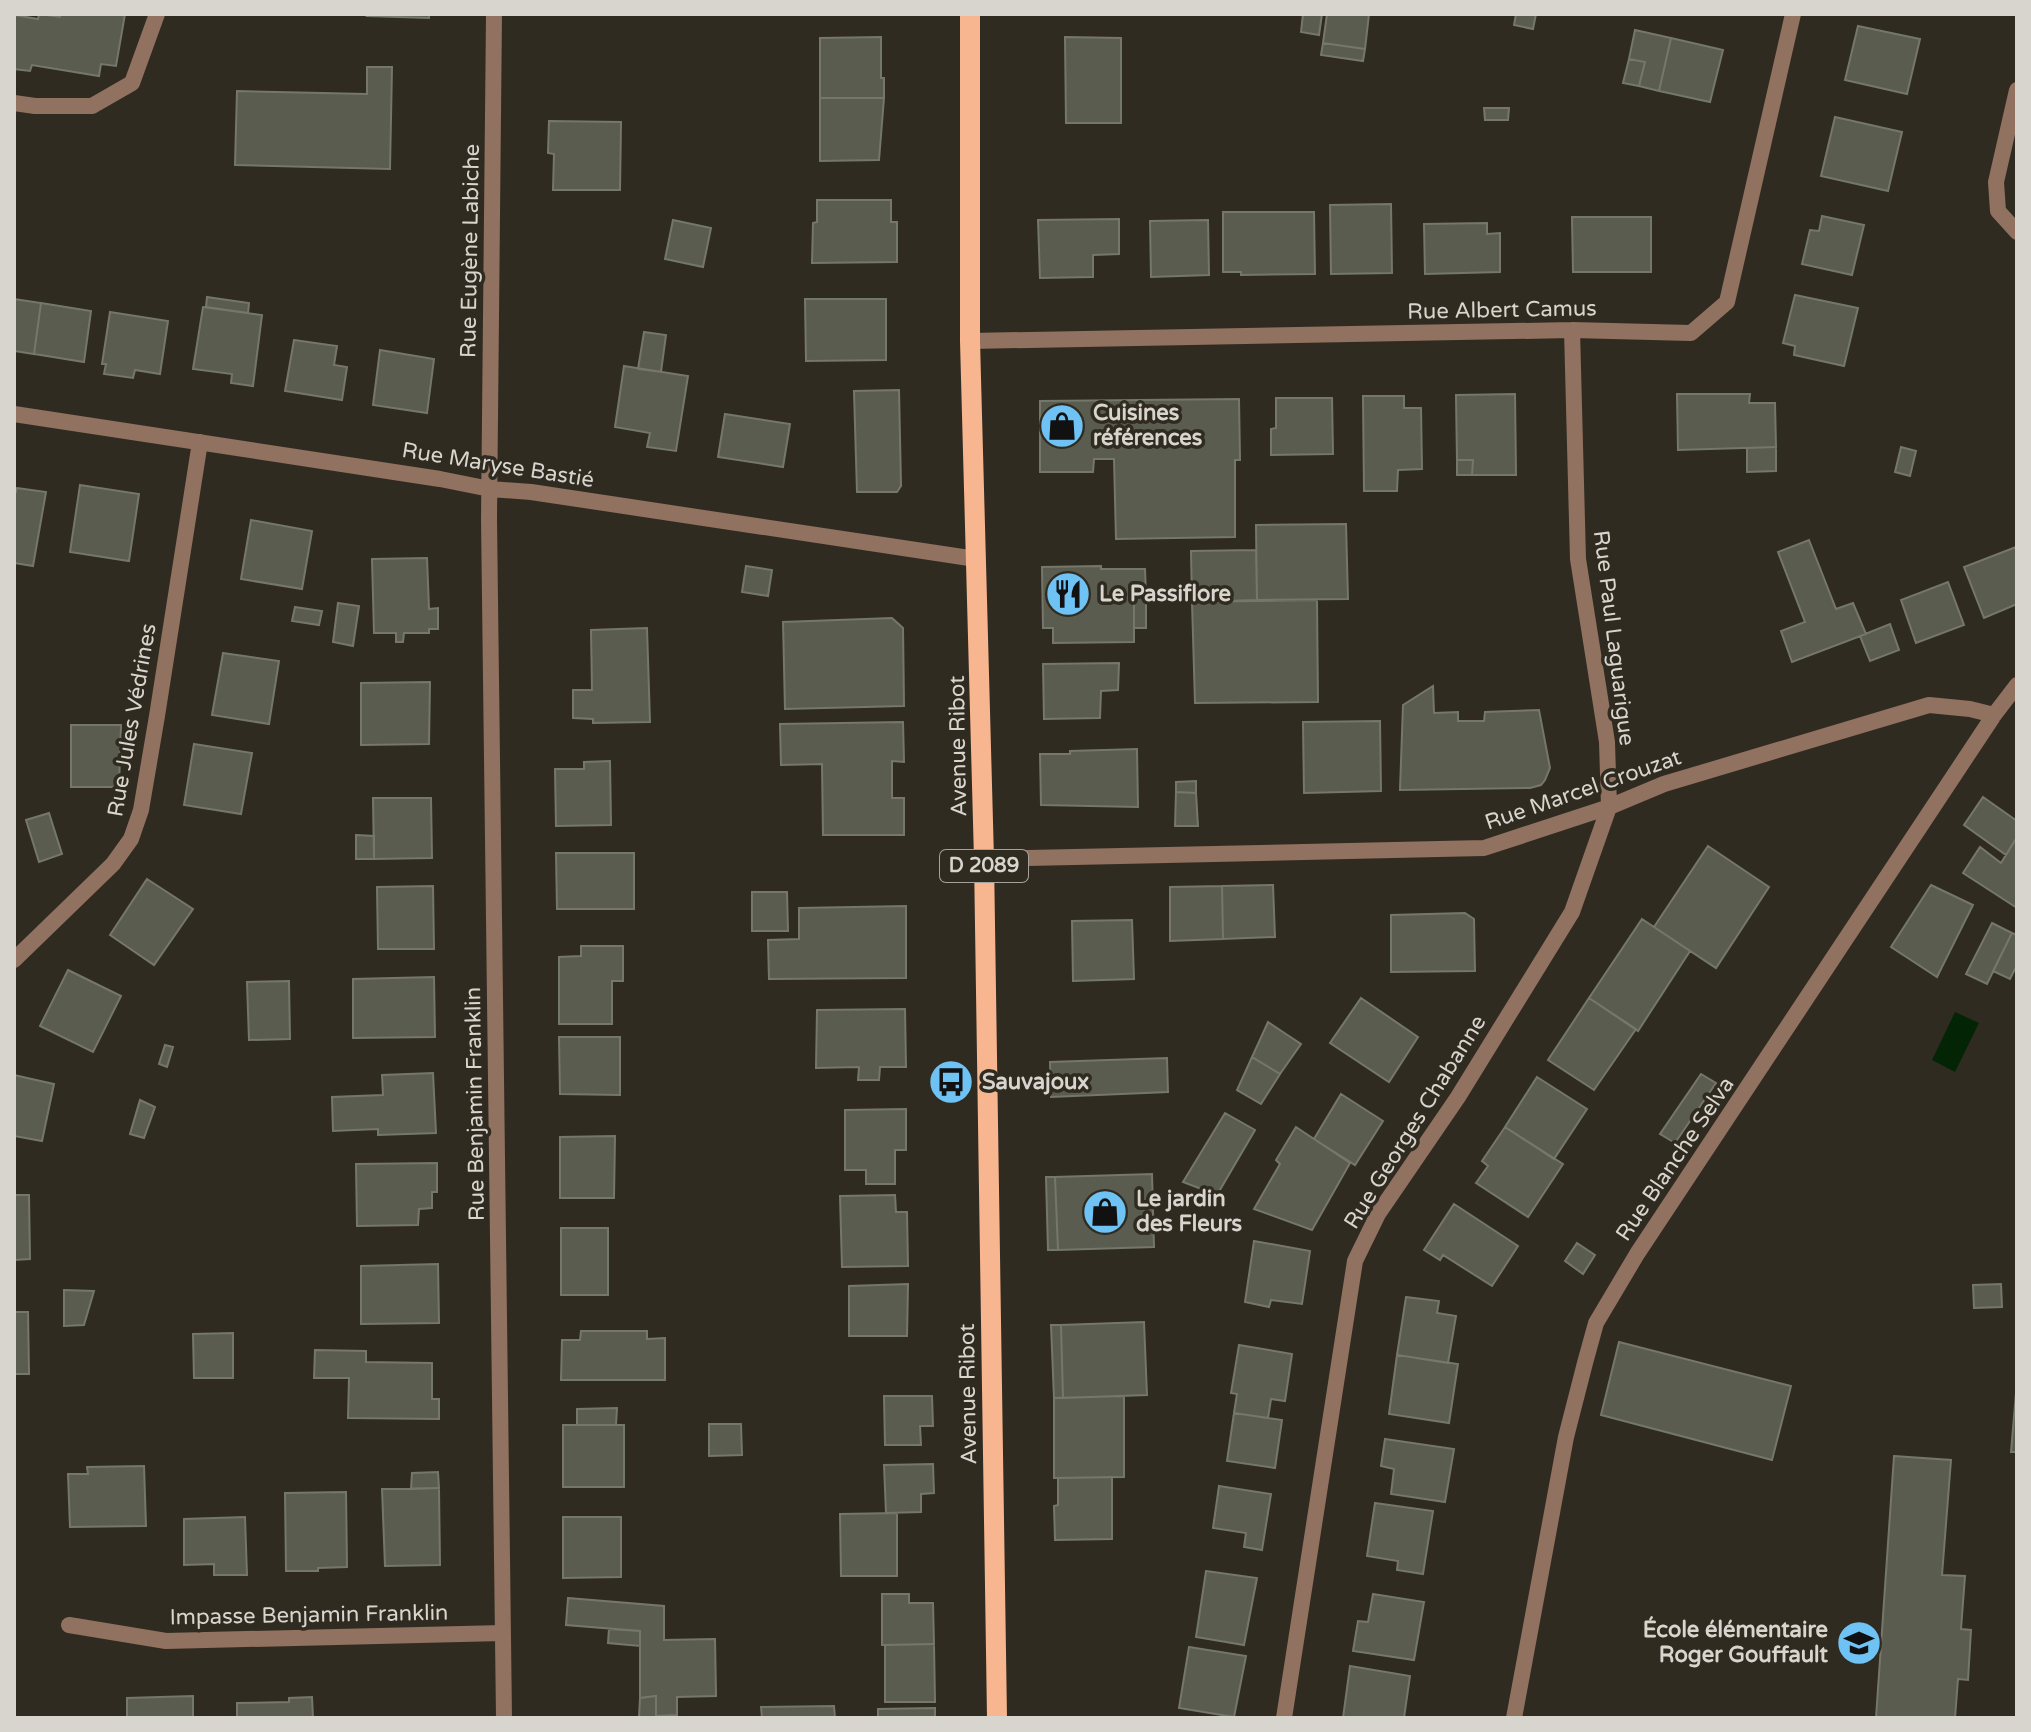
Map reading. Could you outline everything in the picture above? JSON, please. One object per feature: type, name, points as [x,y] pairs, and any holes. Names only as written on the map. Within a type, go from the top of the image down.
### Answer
[{"type":"main road","name":"Avenue Ribot","points":[[970,14],[970,341],[984,859],[997,1718]]},
{"type":"street","points":[[14,103],[92,106],[132,83],[157,14]]},
{"type":"street","name":"Rue Eugène Labiche","points":[[490,489],[494,14]]},
{"type":"street","name":"Rue Albert Camus","points":[[970,341],[1572,330],[1691,333],[1727,302],[1793,14]]},
{"type":"street","points":[[2017,90],[1996,182],[1998,211],[2017,232]]},
{"type":"street","name":"Rue Paul Laguarigue","points":[[1572,330],[1578,559],[1607,742],[1609,807]]},
{"type":"street","name":"Rue Maryse Bastié","points":[[14,414],[490,489],[531,492],[976,559]]},
{"type":"street","name":"Rue Jules Védrines","points":[[14,960],[113,864],[131,839],[141,810],[155,732],[200,442]]},
{"type":"street","name":"Rue Benjamin Franklin","points":[[490,489],[504,1718]]},
{"type":"street","name":"Rue Blanche Selva","points":[[1514,1718],[1566,1437],[1596,1323],[1637,1254],[1994,715],[2017,685]]},
{"type":"street","name":"Rue Marcel Crouzat","points":[[984,859],[1484,848],[1609,807],[1664,784],[1929,705],[1994,715]]},
{"type":"street","name":"Rue Georges Chabanne","points":[[1284,1718],[1355,1261],[1378,1214],[1458,1097],[1572,912],[1609,807]]},
{"type":"street","name":"Impasse Benjamin Franklin","points":[[69,1625],[166,1641],[503,1633]]},
{"type":"shaded area","points":[[1955,1012],[1979,1023],[1955,1072],[1932,1060]]},
{"type":"building","points":[[39,14],[60,17],[61,14],[125,14],[116,66],[101,64],[99,76],[32,65],[30,71],[14,69],[14,15],[38,19]]},
{"type":"building","points":[[429,14],[429,18],[367,16]]},
{"type":"building","points":[[1303,14],[1322,14],[1319,35],[1301,32]]},
{"type":"building","points":[[1327,14],[1369,14],[1365,49],[1323,43]]},
{"type":"building","points":[[1516,14],[1536,14],[1533,29],[1514,25]]},
{"type":"building","points":[[1858,26],[1920,39],[1907,94],[1845,80]]},
{"type":"building","points":[[1635,30],[1671,38],[1659,91],[1639,86],[1645,62],[1629,59]]},
{"type":"building","points":[[881,37],[884,98],[820,98],[820,38]]},
{"type":"building","points":[[1065,37],[1121,38],[1121,123],[1066,123]]},
{"type":"building","points":[[1671,38],[1723,50],[1710,102],[1659,91]]},
{"type":"building","points":[[1323,43],[1365,49],[1363,61],[1321,55]]},
{"type":"building","points":[[1629,59],[1645,62],[1639,86],[1623,83]]},
{"type":"building","points":[[367,67],[392,67],[390,169],[235,165],[237,91],[367,94]]},
{"type":"building","points":[[820,98],[884,98],[879,160],[820,161]]},
{"type":"building","points":[[1484,108],[1509,108],[1508,120],[1485,120]]},
{"type":"building","points":[[1835,117],[1902,132],[1888,191],[1821,176]]},
{"type":"building","points":[[549,121],[621,122],[620,190],[553,190],[554,154],[548,153]]},
{"type":"building","points":[[817,200],[891,200],[891,222],[897,222],[897,262],[812,263]]},
{"type":"building","points":[[1391,204],[1392,273],[1331,274],[1330,205]]},
{"type":"building","points":[[1223,212],[1314,212],[1315,274],[1241,275],[1241,272],[1223,272]]},
{"type":"building","points":[[1822,216],[1864,225],[1852,275],[1802,264],[1810,230],[1819,231]]},
{"type":"building","points":[[1572,217],[1651,217],[1651,272],[1573,272]]},
{"type":"building","points":[[1119,219],[1119,254],[1093,255],[1093,277],[1040,278],[1038,220]]},
{"type":"building","points":[[673,220],[711,228],[703,267],[665,259]]},
{"type":"building","points":[[1208,220],[1209,275],[1151,277],[1150,221]]},
{"type":"building","points":[[1487,223],[1487,234],[1500,233],[1500,272],[1425,274],[1424,224]]},
{"type":"building","points":[[1795,295],[1858,308],[1844,366],[1794,355],[1795,346],[1783,343]]},
{"type":"building","points":[[207,297],[249,303],[248,313],[206,307]]},
{"type":"building","points":[[14,299],[41,303],[34,354],[14,351]]},
{"type":"building","points":[[805,299],[886,299],[886,360],[806,361]]},
{"type":"building","points":[[41,303],[91,311],[84,362],[34,354]]},
{"type":"building","points":[[203,307],[262,315],[253,386],[231,383],[232,374],[193,369]]},
{"type":"building","points":[[110,312],[168,321],[160,374],[135,370],[133,378],[104,374],[106,364],[102,364]]},
{"type":"building","points":[[644,332],[666,335],[661,372],[638,369]]},
{"type":"building","points":[[294,340],[337,346],[334,365],[347,367],[342,400],[285,391]]},
{"type":"building","points":[[380,350],[434,359],[427,413],[373,405]]},
{"type":"building","points":[[624,366],[688,376],[676,451],[647,447],[650,433],[615,427]]},
{"type":"building","points":[[899,390],[901,486],[897,492],[857,492],[854,391]]},
{"type":"building","points":[[1515,394],[1516,475],[1472,475],[1473,460],[1457,460],[1456,395]]},
{"type":"building","points":[[1677,394],[1750,394],[1749,403],[1775,403],[1776,447],[1678,450]]},
{"type":"building","points":[[1363,396],[1404,396],[1404,408],[1421,408],[1422,469],[1398,470],[1397,491],[1364,491]]},
{"type":"building","points":[[1276,398],[1332,398],[1333,454],[1271,455],[1271,429],[1276,428]]},
{"type":"building","points":[[1239,399],[1240,460],[1235,460],[1235,537],[1116,539],[1114,459],[1094,459],[1093,472],[1040,472],[1040,401]]},
{"type":"building","points":[[725,414],[790,424],[783,467],[718,457]]},
{"type":"building","points":[[1776,447],[1776,471],[1747,472],[1747,448]]},
{"type":"building","points":[[1901,447],[1916,451],[1910,476],[1895,472]]},
{"type":"building","points":[[1457,460],[1473,460],[1472,475],[1457,475]]},
{"type":"building","points":[[80,485],[139,494],[129,561],[70,552]]},
{"type":"building","points":[[17,488],[46,492],[33,566],[14,563],[14,497]]},
{"type":"building","points":[[251,520],[312,531],[302,589],[241,579]]},
{"type":"building","points":[[1346,524],[1348,599],[1257,600],[1256,525]]},
{"type":"building","points":[[1809,540],[1836,609],[1853,603],[1866,634],[1792,662],[1781,631],[1805,622],[1778,552]]},
{"type":"building","points":[[2016,547],[2017,604],[1984,618],[1964,567]]},
{"type":"building","points":[[1256,550],[1257,600],[1192,602],[1191,551]]},
{"type":"building","points":[[427,558],[429,609],[438,608],[438,629],[429,629],[429,633],[404,633],[403,642],[396,642],[396,633],[374,633],[372,559]]},
{"type":"building","points":[[746,566],[772,570],[768,596],[742,592]]},
{"type":"building","points":[[1101,566],[1101,569],[1145,569],[1146,595],[1134,595],[1134,642],[1053,643],[1053,628],[1043,628],[1042,567]]},
{"type":"building","points":[[1948,582],[1964,625],[1916,643],[1901,600]]},
{"type":"building","points":[[1134,595],[1146,595],[1146,628],[1134,628]]},
{"type":"building","points":[[1317,600],[1318,702],[1195,703],[1192,602]]},
{"type":"building","points":[[338,603],[359,606],[353,646],[333,642]]},
{"type":"building","points":[[295,607],[322,611],[319,625],[292,621]]},
{"type":"building","points":[[892,618],[903,628],[904,706],[785,709],[783,622]]},
{"type":"building","points":[[1890,624],[1899,650],[1870,661],[1860,636]]},
{"type":"building","points":[[647,628],[650,722],[593,723],[593,719],[573,718],[573,690],[592,690],[591,630]]},
{"type":"building","points":[[223,653],[279,661],[269,724],[212,715]]},
{"type":"building","points":[[1119,663],[1118,690],[1101,691],[1100,718],[1044,719],[1043,664]]},
{"type":"building","points":[[430,682],[429,744],[361,745],[361,683]]},
{"type":"building","points":[[1433,686],[1434,713],[1458,712],[1458,721],[1484,721],[1485,712],[1539,710],[1550,768],[1541,785],[1530,788],[1400,790],[1403,705]]},
{"type":"building","points":[[1380,721],[1381,791],[1304,793],[1303,722]]},
{"type":"building","points":[[903,722],[904,762],[892,761],[892,798],[904,798],[904,835],[823,835],[822,764],[781,765],[780,724]]},
{"type":"building","points":[[71,725],[121,725],[119,787],[71,787]]},
{"type":"building","points":[[194,744],[252,753],[241,814],[184,805]]},
{"type":"building","points":[[1137,749],[1138,807],[1041,805],[1040,754]]},
{"type":"building","points":[[610,761],[611,825],[556,826],[555,769],[584,769],[584,762]]},
{"type":"building","points":[[1196,781],[1196,793],[1176,792],[1176,782]]},
{"type":"building","points":[[1176,792],[1196,793],[1198,826],[1175,826]]},
{"type":"building","points":[[1983,797],[2017,821],[2017,837],[2006,855],[1964,825]]},
{"type":"building","points":[[373,798],[431,798],[432,858],[374,859]]},
{"type":"building","points":[[49,813],[62,854],[39,862],[26,820]]},
{"type":"building","points":[[356,835],[374,836],[374,859],[356,859]]},
{"type":"building","points":[[2017,837],[2017,908],[1963,873],[1980,847],[2001,863]]},
{"type":"building","points":[[1708,846],[1769,887],[1716,968],[1654,927]]},
{"type":"building","points":[[556,853],[634,853],[634,909],[557,909]]},
{"type":"building","points":[[147,879],[193,909],[154,965],[110,935]]},
{"type":"building","points":[[1273,885],[1275,937],[1223,939],[1222,886]]},
{"type":"building","points":[[1931,885],[1973,905],[1937,977],[1891,947]]},
{"type":"building","points":[[433,886],[434,949],[378,949],[377,887]]},
{"type":"building","points":[[1222,886],[1223,939],[1170,941],[1170,887]]},
{"type":"building","points":[[752,892],[787,892],[788,931],[752,931]]},
{"type":"building","points":[[906,906],[906,978],[769,979],[768,940],[799,939],[799,908]]},
{"type":"building","points":[[1465,913],[1474,919],[1475,971],[1391,972],[1391,915]]},
{"type":"building","points":[[1642,919],[1690,951],[1638,1031],[1589,998]]},
{"type":"building","points":[[1132,920],[1134,979],[1073,981],[1072,921]]},
{"type":"building","points":[[1992,923],[2012,933],[1987,984],[1966,974]]},
{"type":"building","points":[[2012,933],[2017,935],[2017,965],[2010,979],[1993,971]]},
{"type":"building","points":[[581,946],[623,946],[623,981],[612,981],[612,1024],[559,1024],[559,957],[581,956]]},
{"type":"building","points":[[68,970],[121,996],[93,1052],[40,1026]]},
{"type":"building","points":[[434,977],[435,1037],[353,1038],[353,979]]},
{"type":"building","points":[[289,981],[290,1039],[249,1040],[247,982]]},
{"type":"building","points":[[1361,998],[1418,1037],[1389,1082],[1330,1043]]},
{"type":"building","points":[[1589,998],[1636,1029],[1594,1090],[1548,1060]]},
{"type":"building","points":[[905,1009],[906,1067],[880,1067],[879,1080],[858,1080],[859,1067],[816,1068],[817,1010]]},
{"type":"building","points":[[1268,1022],[1301,1044],[1280,1074],[1252,1057]]},
{"type":"building","points":[[559,1037],[620,1037],[620,1095],[560,1094]]},
{"type":"building","points":[[165,1045],[173,1047],[167,1067],[159,1064]]},
{"type":"building","points":[[1252,1057],[1280,1074],[1261,1104],[1237,1090]]},
{"type":"building","points":[[1167,1058],[1168,1092],[1051,1097],[1050,1062]]},
{"type":"building","points":[[433,1073],[436,1133],[378,1135],[378,1129],[333,1131],[332,1097],[383,1095],[382,1075]]},
{"type":"building","points":[[1701,1074],[1716,1083],[1675,1143],[1660,1134]]},
{"type":"building","points":[[14,1075],[54,1084],[42,1141],[14,1136]]},
{"type":"building","points":[[1537,1077],[1587,1109],[1554,1159],[1505,1127]]},
{"type":"building","points":[[1341,1094],[1383,1121],[1355,1165],[1314,1139]]},
{"type":"building","points":[[140,1100],[155,1107],[144,1138],[130,1134]]},
{"type":"building","points":[[906,1109],[906,1150],[895,1150],[895,1184],[866,1184],[866,1170],[845,1170],[845,1110]]},
{"type":"building","points":[[1225,1113],[1255,1130],[1217,1195],[1183,1182]]},
{"type":"building","points":[[1296,1127],[1350,1163],[1312,1230],[1254,1209],[1280,1164],[1276,1160]]},
{"type":"building","points":[[1505,1127],[1563,1164],[1528,1217],[1476,1183],[1488,1166],[1482,1161]]},
{"type":"building","points":[[615,1136],[614,1198],[560,1198],[560,1137]]},
{"type":"building","points":[[437,1163],[437,1192],[432,1192],[432,1208],[419,1209],[418,1225],[357,1226],[356,1164]]},
{"type":"building","name":"Le jardin des Fleurs","points":[[1152,1174],[1154,1247],[1058,1250],[1055,1177]]},
{"type":"building","points":[[1046,1177],[1055,1177],[1058,1250],[1048,1250]]},
{"type":"building","points":[[14,1195],[29,1195],[30,1259],[14,1260]]},
{"type":"building","points":[[895,1195],[896,1212],[907,1212],[908,1266],[842,1267],[840,1196]]},
{"type":"building","points":[[1454,1204],[1518,1246],[1492,1286],[1443,1255],[1440,1260],[1424,1250]]},
{"type":"building","points":[[561,1228],[608,1228],[608,1295],[561,1295]]},
{"type":"building","points":[[1254,1241],[1310,1251],[1302,1304],[1271,1300],[1269,1307],[1245,1302]]},
{"type":"building","points":[[1577,1243],[1595,1255],[1583,1274],[1565,1261]]},
{"type":"building","points":[[438,1264],[439,1323],[361,1324],[361,1266]]},
{"type":"building","points":[[908,1284],[907,1336],[849,1336],[849,1286]]},
{"type":"building","points":[[2001,1284],[2002,1307],[1974,1308],[1973,1285]]},
{"type":"building","points":[[64,1290],[94,1291],[84,1325],[64,1326]]},
{"type":"building","points":[[1406,1297],[1439,1301],[1437,1313],[1456,1316],[1448,1363],[1397,1355]]},
{"type":"building","points":[[14,1312],[28,1312],[29,1374],[14,1374]]},
{"type":"building","points":[[1144,1322],[1147,1395],[1063,1398],[1061,1325]]},
{"type":"building","points":[[1051,1325],[1061,1325],[1063,1398],[1054,1398]]},
{"type":"building","points":[[581,1331],[647,1331],[647,1339],[665,1338],[665,1380],[561,1380],[562,1340],[580,1340]]},
{"type":"building","points":[[233,1333],[233,1378],[194,1378],[193,1334]]},
{"type":"building","points":[[1619,1342],[1791,1386],[1772,1460],[1601,1415]]},
{"type":"building","points":[[1239,1345],[1292,1354],[1285,1401],[1271,1399],[1268,1418],[1234,1413],[1237,1394],[1231,1393]]},
{"type":"building","points":[[315,1350],[366,1351],[366,1362],[432,1363],[432,1399],[439,1399],[439,1419],[348,1418],[349,1378],[314,1378]]},
{"type":"building","points":[[1397,1355],[1458,1364],[1449,1423],[1389,1414]]},
{"type":"building","points":[[2017,1381],[2017,1452],[2011,1452]]},
{"type":"building","points":[[884,1396],[932,1396],[933,1426],[920,1426],[921,1445],[885,1445]]},
{"type":"building","points":[[1124,1396],[1124,1477],[1054,1478],[1054,1398]]},
{"type":"building","points":[[617,1408],[616,1425],[577,1425],[577,1409]]},
{"type":"building","points":[[1234,1413],[1282,1420],[1275,1468],[1227,1461]]},
{"type":"building","points":[[709,1424],[741,1424],[742,1455],[709,1456]]},
{"type":"building","points":[[563,1425],[624,1425],[624,1487],[563,1487]]},
{"type":"building","points":[[1385,1439],[1454,1449],[1445,1502],[1391,1494],[1394,1469],[1381,1466]]},
{"type":"building","points":[[1894,1456],[1951,1460],[1942,1575],[1965,1576],[1961,1629],[1971,1630],[1968,1680],[1958,1679],[1955,1718],[1876,1718]]},
{"type":"building","points":[[933,1464],[934,1493],[921,1494],[921,1512],[886,1513],[884,1465]]},
{"type":"building","points":[[144,1466],[146,1526],[70,1527],[68,1474],[88,1474],[87,1467]]},
{"type":"building","points":[[438,1472],[439,1488],[411,1489],[412,1473]]},
{"type":"building","points":[[1112,1477],[1112,1539],[1055,1540],[1054,1506],[1058,1505],[1058,1478]]},
{"type":"building","points":[[1219,1486],[1271,1494],[1262,1550],[1244,1547],[1246,1533],[1213,1528]]},
{"type":"building","points":[[439,1488],[440,1565],[385,1566],[382,1489]]},
{"type":"building","points":[[346,1492],[347,1567],[286,1571],[285,1493]]},
{"type":"building","points":[[1375,1503],[1433,1511],[1423,1574],[1397,1570],[1398,1561],[1367,1556]]},
{"type":"building","points":[[897,1513],[897,1576],[841,1576],[840,1514]]},
{"type":"building","points":[[245,1517],[247,1575],[214,1575],[214,1564],[184,1565],[184,1519]]},
{"type":"building","points":[[563,1517],[621,1517],[621,1577],[563,1578]]},
{"type":"building","points":[[1206,1571],[1257,1578],[1244,1645],[1196,1637]]},
{"type":"building","points":[[882,1594],[909,1594],[909,1603],[933,1603],[934,1644],[882,1645]]},
{"type":"building","points":[[1373,1594],[1424,1602],[1414,1660],[1353,1651],[1358,1621],[1368,1622]]},
{"type":"building","points":[[568,1598],[664,1606],[664,1640],[715,1639],[716,1696],[677,1697],[677,1715],[656,1716],[656,1696],[640,1698],[640,1631],[566,1625]]},
{"type":"building","points":[[609,1629],[640,1631],[640,1646],[608,1643]]},
{"type":"building","points":[[934,1644],[935,1702],[885,1702],[885,1645]]},
{"type":"building","points":[[1189,1647],[1246,1656],[1234,1717],[1179,1708]]},
{"type":"building","points":[[1350,1666],[1410,1676],[1404,1718],[1343,1718]]},
{"type":"building","points":[[193,1696],[193,1718],[127,1718],[127,1698]]},
{"type":"building","points":[[656,1696],[656,1718],[639,1718],[640,1698]]},
{"type":"building","points":[[312,1697],[313,1718],[237,1718],[237,1703],[289,1702],[289,1698]]},
{"type":"building","points":[[834,1706],[835,1718],[762,1718],[761,1707]]},
{"type":"building","points":[[935,1708],[935,1718],[878,1718],[878,1709]]},
{"type":"place","name":"Cuisines références","points":[[1062,426]]},
{"type":"place","name":"Le Passiflore","points":[[1068,594]]},
{"type":"place","name":"Sauvajoux","points":[[951,1082]]},
{"type":"place","name":"Le jardin des Fleurs","points":[[1105,1212]]},
{"type":"place","name":"École élémentaire Roger Gouffault","points":[[1859,1643]]}]
